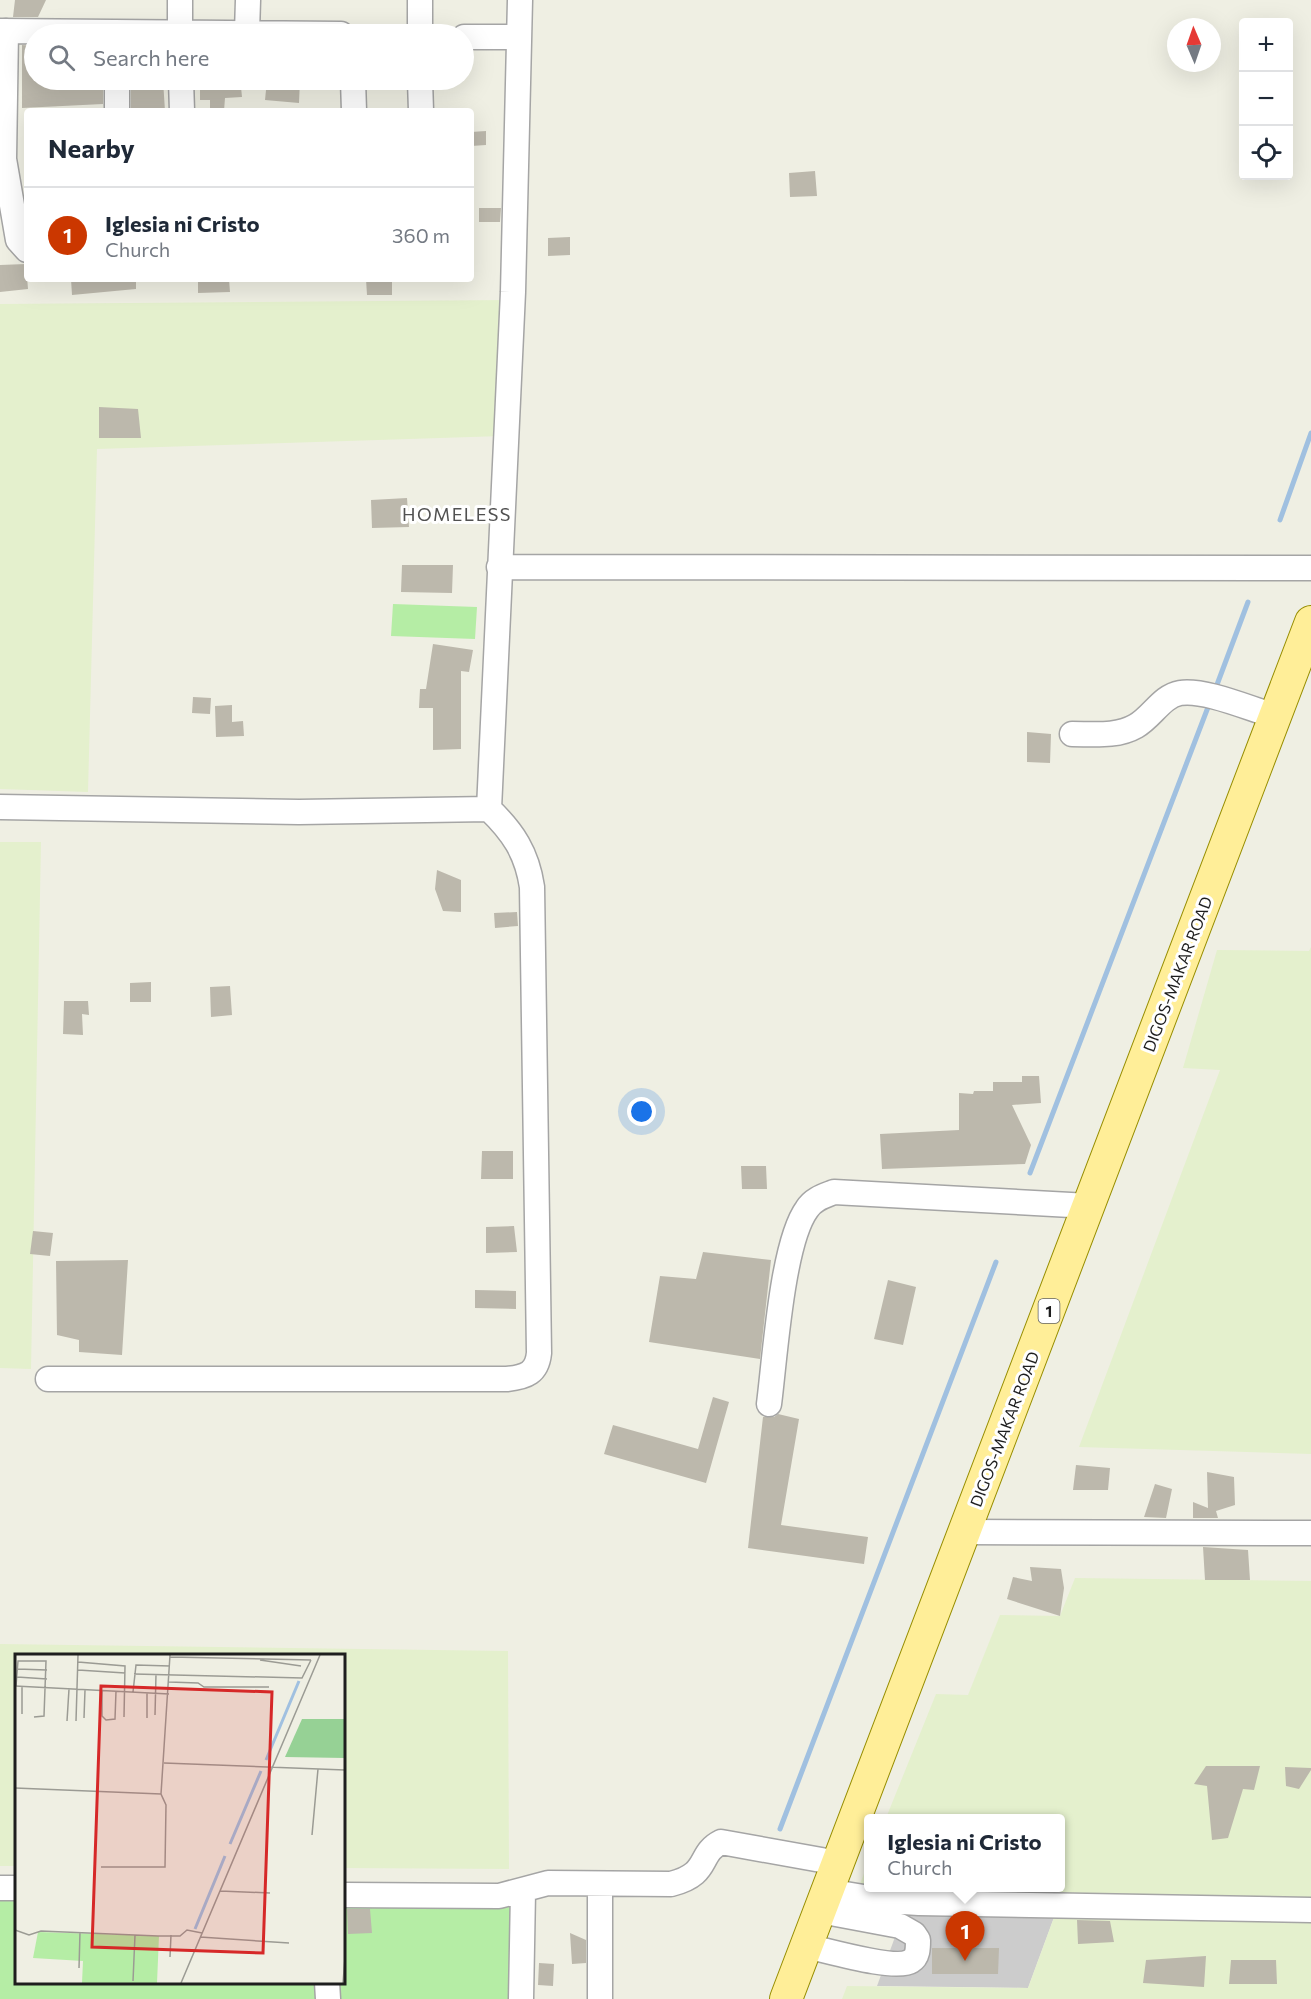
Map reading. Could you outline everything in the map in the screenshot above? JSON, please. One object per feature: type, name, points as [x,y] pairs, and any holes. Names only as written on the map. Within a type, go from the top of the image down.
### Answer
[{"type":"main road","name":"DIGOS-MAKAR ROAD","points":[[786,1999],[1311,622]]},
{"type":"street","points":[[180,0],[180,24]]},
{"type":"street","points":[[247,24],[248,0]]},
{"type":"street","points":[[420,0],[420,24]]},
{"type":"street","points":[[489,809],[513,292],[520,0]]},
{"type":"street","points":[[24,31],[3,31],[4,159],[18,240],[24,247]]},
{"type":"street","points":[[474,37],[518,37]]},
{"type":"street","points":[[117,90],[117,108]]},
{"type":"street","points":[[181,90],[182,108]]},
{"type":"street","points":[[353,90],[354,108]]},
{"type":"street","points":[[420,90],[421,108]]},
{"type":"street","points":[[499,567],[1311,568]]},
{"type":"street","points":[[1072,734],[1123,732],[1151,715],[1166,699],[1178,693],[1189,692],[1275,716]]},
{"type":"street","points":[[0,807],[299,812],[489,809],[507,826],[522,848],[532,887],[539,1353],[535,1370],[527,1376],[507,1378],[48,1379]]},
{"type":"street","points":[[769,1404],[788,1267],[800,1222],[808,1207],[820,1197],[834,1192],[1089,1206]]},
{"type":"street","points":[[965,1533],[1311,1533]]},
{"type":"street","points":[[345,1895],[500,1896],[523,1892],[548,1883],[671,1884],[688,1880],[697,1874],[710,1853],[721,1842],[828,1888],[908,1929],[918,1940],[916,1956],[911,1961],[896,1964],[806,1946]]},
{"type":"street","points":[[600,1884],[600,1999]]},
{"type":"street","points":[[828,1888],[888,1901],[919,1903],[1311,1910]]},
{"type":"street","points":[[521,1999],[523,1892]]},
{"type":"shaded area","points":[[906,1907],[1056,1912],[1028,1988],[877,1986]]},
{"type":"green space","points":[[509,300],[502,436],[97,449],[88,792],[0,789],[0,304]]},
{"type":"green space","points":[[393,604],[477,607],[475,639],[391,636]]},
{"type":"green space","points":[[0,842],[41,842],[31,1369],[0,1368]]},
{"type":"green space","points":[[1311,947],[1311,1454],[1079,1447],[1220,1070],[1183,1068],[1217,950],[1309,951]]},
{"type":"green space","points":[[1075,1578],[1311,1581],[1311,1999],[842,1999],[847,1986],[1028,1988],[1056,1912],[852,1904],[864,1874],[864,1892],[1065,1892],[1065,1814],[888,1814],[936,1694],[968,1695],[1000,1615],[1060,1616]]},
{"type":"green space","points":[[0,1644],[508,1651],[509,1869],[345,1868],[345,1654],[15,1654],[15,1866],[0,1866]]},
{"type":"green space","points":[[0,1892],[15,1892],[15,1984],[345,1984],[345,1892],[513,1892],[510,1999],[0,1999]]},
{"type":"building","points":[[15,0],[46,0],[38,17],[13,17]]},
{"type":"building","points":[[22,45],[24,45],[24,90],[103,90],[103,104],[22,108]]},
{"type":"building","points":[[131,90],[164,90],[165,108],[131,108]]},
{"type":"building","points":[[200,90],[241,90],[242,97],[225,98],[224,108],[210,108],[210,100],[200,100]]},
{"type":"building","points":[[266,90],[300,90],[299,103],[265,100]]},
{"type":"building","points":[[486,131],[486,145],[474,146],[474,132]]},
{"type":"building","points":[[815,171],[817,196],[790,197],[789,173]]},
{"type":"building","points":[[479,208],[501,208],[500,222],[479,222]]},
{"type":"building","points":[[570,237],[570,255],[548,256],[548,238]]},
{"type":"building","points":[[24,264],[24,282],[27,282],[28,289],[0,292],[0,265]]},
{"type":"building","points":[[71,282],[136,282],[136,289],[72,295]]},
{"type":"building","points":[[198,282],[229,282],[230,292],[198,293]]},
{"type":"building","points":[[366,282],[392,282],[392,295],[367,295]]},
{"type":"building","points":[[99,407],[138,409],[141,438],[99,438]]},
{"type":"building","points":[[407,498],[409,527],[372,528],[371,500]]},
{"type":"building","points":[[402,565],[453,565],[452,593],[401,592]]},
{"type":"building","points":[[433,644],[473,650],[469,672],[461,671],[461,749],[433,750],[433,708],[419,708],[420,689],[426,689]]},
{"type":"building","points":[[193,697],[211,698],[210,714],[192,713]]},
{"type":"building","points":[[232,705],[232,722],[243,721],[244,736],[216,737],[215,706]]},
{"type":"building","points":[[1027,732],[1051,734],[1050,763],[1027,762]]},
{"type":"building","points":[[437,870],[461,880],[461,912],[443,911],[435,889]]},
{"type":"building","points":[[517,912],[518,926],[495,928],[494,913]]},
{"type":"building","points":[[151,982],[151,1002],[130,1002],[130,983]]},
{"type":"building","points":[[230,986],[232,1015],[211,1017],[210,987]]},
{"type":"building","points":[[64,1001],[88,1001],[89,1015],[82,1014],[83,1035],[63,1034]]},
{"type":"building","points":[[1022,1076],[1039,1076],[1041,1103],[1012,1105],[1031,1145],[1025,1164],[882,1169],[880,1134],[959,1130],[959,1093],[973,1094],[974,1091],[993,1091],[993,1082],[1022,1082]]},
{"type":"building","points":[[482,1151],[513,1151],[513,1179],[481,1179]]},
{"type":"building","points":[[741,1166],[766,1166],[767,1189],[742,1189]]},
{"type":"building","points":[[514,1226],[517,1252],[486,1253],[486,1227]]},
{"type":"building","points":[[33,1231],[53,1233],[50,1256],[30,1254]]},
{"type":"building","points":[[703,1252],[771,1260],[760,1359],[649,1342],[660,1276],[696,1279]]},
{"type":"building","points":[[128,1260],[122,1355],[79,1352],[79,1340],[57,1335],[56,1261]]},
{"type":"building","points":[[888,1280],[916,1287],[903,1345],[874,1339]]},
{"type":"building","points":[[475,1290],[516,1291],[516,1309],[475,1308]]},
{"type":"building","points":[[713,1397],[729,1402],[706,1483],[604,1454],[613,1425],[698,1449]]},
{"type":"building","points":[[778,1414],[799,1419],[781,1525],[868,1537],[864,1564],[748,1548],[763,1417],[774,1417]]},
{"type":"building","points":[[1076,1465],[1110,1468],[1108,1490],[1073,1490]]},
{"type":"building","points":[[1207,1472],[1234,1477],[1235,1505],[1216,1511],[1218,1518],[1193,1518],[1193,1502],[1208,1508]]},
{"type":"building","points":[[1155,1484],[1172,1489],[1166,1518],[1144,1517]]},
{"type":"building","points":[[1203,1547],[1248,1550],[1250,1580],[1205,1580]]},
{"type":"building","points":[[1030,1567],[1061,1569],[1064,1588],[1060,1616],[1007,1599],[1013,1577],[1032,1581]]},
{"type":"building","points":[[1206,1766],[1260,1766],[1254,1790],[1243,1789],[1228,1838],[1212,1840],[1207,1786],[1194,1784]]},
{"type":"building","points":[[1285,1767],[1311,1768],[1311,1770],[1299,1789],[1286,1786]]},
{"type":"building","points":[[347,1909],[370,1909],[372,1933],[348,1934]]},
{"type":"building","points":[[1077,1920],[1110,1921],[1114,1942],[1078,1944]]},
{"type":"building","points":[[570,1933],[586,1940],[586,1963],[572,1964]]},
{"type":"building","points":[[932,1948],[999,1948],[998,1974],[932,1974]]},
{"type":"building","points":[[1206,1956],[1204,1987],[1143,1983],[1146,1960]]},
{"type":"building","points":[[1231,1960],[1276,1960],[1277,1984],[1229,1984]]},
{"type":"building","points":[[539,1963],[554,1964],[553,1986],[538,1985]]},
{"type":"waterway","points":[[1280,520],[1311,433]]},
{"type":"waterway","points":[[1215,690],[1248,602]]},
{"type":"waterway","points":[[1030,1173],[1210,702]]},
{"type":"waterway","points":[[780,1829],[996,1262]]},
{"type":"place","name":"Iglesia ni Cristo","points":[[965,1961]]},
{"type":"district","name":"HOMELESS","points":[[457,514]]}]
